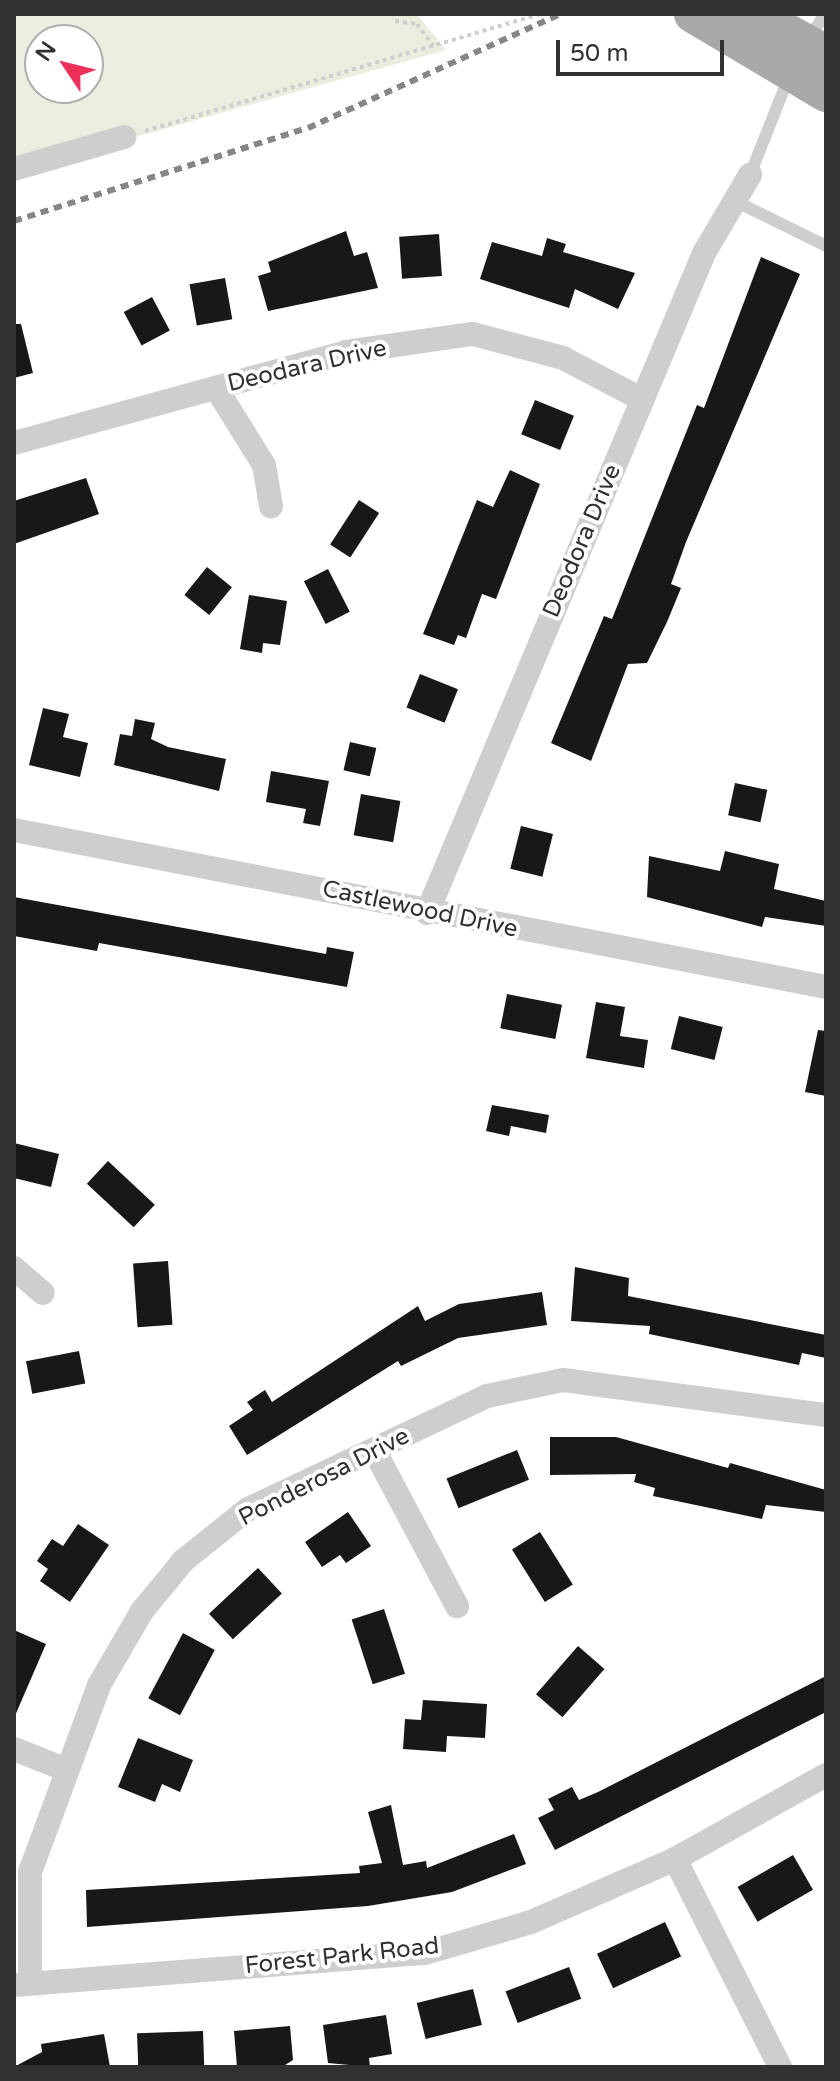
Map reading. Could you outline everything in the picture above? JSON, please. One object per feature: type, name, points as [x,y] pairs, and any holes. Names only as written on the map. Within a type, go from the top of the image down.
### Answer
[{"type":"main road","points":[[693,14],[826,93]]},
{"type":"main road","points":[[753,14],[826,54]]},
{"type":"street","points":[[14,169],[124,137]]},
{"type":"street","name":"Deodora Drive","points":[[427,913],[704,253],[750,175]]},
{"type":"street","name":"Deodara Drive","points":[[14,443],[346,352],[473,334],[563,358],[641,399]]},
{"type":"street","points":[[216,388],[264,465],[271,506]]},
{"type":"street","name":"Castlewood Drive","points":[[14,830],[155,852],[427,913],[826,987]]},
{"type":"street","points":[[14,1268],[43,1293]]},
{"type":"street","name":"Ponderosa Drive","points":[[22,1982],[30,1872],[99,1685],[142,1611],[183,1561],[248,1509],[487,1396],[563,1380],[826,1415]]},
{"type":"street","points":[[374,1450],[457,1606]]},
{"type":"street","points":[[14,1749],[67,1770]]},
{"type":"street","name":"Forest Park Road","points":[[22,1982],[425,1953],[531,1922],[675,1859],[826,1775]]},
{"type":"street","points":[[675,1859],[780,2067]]},
{"type":"lane","points":[[750,175],[797,56],[825,14]]},
{"type":"lane","points":[[735,201],[826,246]]},
{"type":"path","points":[[124,137],[540,14]]},
{"type":"path","points":[[395,21],[417,24],[434,46]]},
{"type":"shaded area","points":[[14,14],[417,14],[446,50],[14,171]]},
{"type":"building","points":[[346,231],[354,256],[367,252],[378,288],[268,311],[258,276],[271,272],[268,262]]},
{"type":"building","points":[[439,234],[442,276],[402,279],[399,237]]},
{"type":"building","points":[[547,238],[566,244],[563,252],[635,273],[618,309],[575,289],[569,308],[480,279],[492,242],[542,256]]},
{"type":"building","points":[[761,257],[800,274],[686,542],[671,584],[681,588],[667,622],[647,663],[628,664],[591,761],[551,743],[604,616],[612,619],[697,405],[704,408]]},
{"type":"building","points":[[225,278],[232,319],[197,326],[190,284]]},
{"type":"building","points":[[152,297],[170,331],[142,346],[124,312]]},
{"type":"building","points":[[14,324],[21,324],[33,373],[14,378]]},
{"type":"building","points":[[535,400],[574,416],[560,450],[521,434]]},
{"type":"building","points":[[510,470],[540,484],[496,599],[482,594],[466,638],[458,635],[454,645],[423,634],[477,500],[493,507]]},
{"type":"building","points":[[86,478],[99,514],[14,544],[14,501]]},
{"type":"building","points":[[359,500],[379,513],[350,558],[330,544]]},
{"type":"building","points":[[207,567],[232,587],[209,615],[184,595]]},
{"type":"building","points":[[328,569],[350,612],[326,624],[304,581]]},
{"type":"building","points":[[249,595],[287,601],[280,645],[263,643],[262,653],[240,649]]},
{"type":"building","points":[[420,674],[458,689],[445,723],[407,707]]},
{"type":"building","points":[[43,708],[69,714],[63,737],[88,743],[80,777],[29,765]]},
{"type":"building","points":[[135,719],[155,723],[151,739],[168,747],[226,759],[219,791],[114,765],[120,734],[132,736]]},
{"type":"building","points":[[350,742],[376,748],[370,776],[343,770]]},
{"type":"building","points":[[271,771],[329,781],[320,826],[303,823],[306,809],[266,802]]},
{"type":"building","points":[[735,783],[767,790],[760,822],[728,815]]},
{"type":"building","points":[[361,794],[400,801],[393,842],[354,835]]},
{"type":"building","points":[[521,826],[553,834],[542,877],[510,869]]},
{"type":"building","points":[[725,851],[779,864],[774,889],[826,901],[826,926],[765,917],[762,927],[647,897],[649,856],[720,871]]},
{"type":"building","points":[[14,897],[326,954],[327,947],[354,952],[347,987],[99,943],[97,951],[14,936]]},
{"type":"building","points":[[507,994],[562,1005],[555,1039],[500,1028]]},
{"type":"building","points":[[596,1002],[625,1007],[620,1036],[648,1040],[644,1068],[586,1058]]},
{"type":"building","points":[[679,1016],[723,1027],[714,1060],[671,1049]]},
{"type":"building","points":[[818,1030],[826,1031],[826,1096],[805,1092]]},
{"type":"building","points":[[492,1105],[549,1115],[546,1133],[511,1126],[509,1136],[486,1131]]},
{"type":"building","points":[[14,1143],[59,1154],[51,1187],[14,1178]]},
{"type":"building","points":[[108,1161],[155,1205],[134,1227],[87,1184]]},
{"type":"building","points":[[168,1261],[172,1325],[138,1327],[133,1263]]},
{"type":"building","points":[[575,1267],[629,1278],[628,1296],[826,1335],[826,1358],[802,1353],[799,1365],[649,1334],[650,1326],[571,1321]]},
{"type":"building","points":[[542,1292],[547,1325],[458,1338],[401,1366],[398,1361],[247,1455],[229,1426],[253,1410],[247,1402],[265,1390],[272,1402],[418,1306],[425,1321],[459,1304]]},
{"type":"building","points":[[79,1351],[85,1383],[32,1394],[26,1361]]},
{"type":"building","points":[[550,1437],[616,1437],[728,1468],[730,1463],[826,1490],[826,1512],[766,1505],[762,1519],[653,1496],[655,1488],[634,1482],[636,1474],[550,1475]]},
{"type":"building","points":[[517,1450],[529,1480],[459,1508],[447,1478]]},
{"type":"building","points":[[348,1512],[371,1546],[346,1563],[340,1555],[322,1567],[305,1542]]},
{"type":"building","points":[[78,1524],[109,1545],[70,1602],[40,1581],[48,1569],[37,1561],[52,1539],[63,1546]]},
{"type":"building","points":[[540,1532],[573,1585],[545,1602],[512,1549]]},
{"type":"building","points":[[258,1568],[282,1594],[233,1639],[209,1614]]},
{"type":"building","points":[[384,1609],[405,1674],[373,1684],[352,1620]]},
{"type":"building","points":[[14,1630],[46,1644],[14,1718]]},
{"type":"building","points":[[183,1633],[215,1650],[180,1715],[148,1698]]},
{"type":"building","points":[[578,1646],[604,1669],[562,1717],[536,1694]]},
{"type":"building","points":[[826,1676],[826,1712],[555,1850],[538,1818],[554,1810],[548,1799],[572,1787],[579,1800],[598,1792]]},
{"type":"building","points":[[423,1700],[487,1704],[485,1738],[447,1736],[446,1752],[403,1749],[405,1719],[421,1720]]},
{"type":"building","points":[[138,1738],[193,1760],[180,1792],[162,1784],[155,1802],[118,1787]]},
{"type":"building","points":[[391,1805],[403,1865],[426,1861],[427,1868],[514,1834],[526,1864],[452,1892],[368,1906],[87,1927],[86,1890],[360,1873],[359,1866],[382,1863],[368,1812]]},
{"type":"building","points":[[793,1855],[813,1890],[758,1922],[738,1887]]},
{"type":"building","points":[[665,1922],[681,1956],[613,1988],[597,1954]]},
{"type":"building","points":[[569,1967],[581,1999],[518,2023],[506,1991]]},
{"type":"building","points":[[473,1989],[482,2025],[426,2039],[417,2003]]},
{"type":"building","points":[[386,2015],[392,2054],[369,2058],[370,2067],[328,2063],[323,2025]]},
{"type":"building","points":[[290,2026],[293,2060],[282,2067],[237,2067],[234,2031]]},
{"type":"building","points":[[203,2031],[204,2067],[138,2067],[137,2033]]},
{"type":"building","points":[[104,2034],[110,2067],[14,2067],[42,2052],[41,2044]]},
{"type":"railway","points":[[14,221],[308,128],[561,14]]}]
